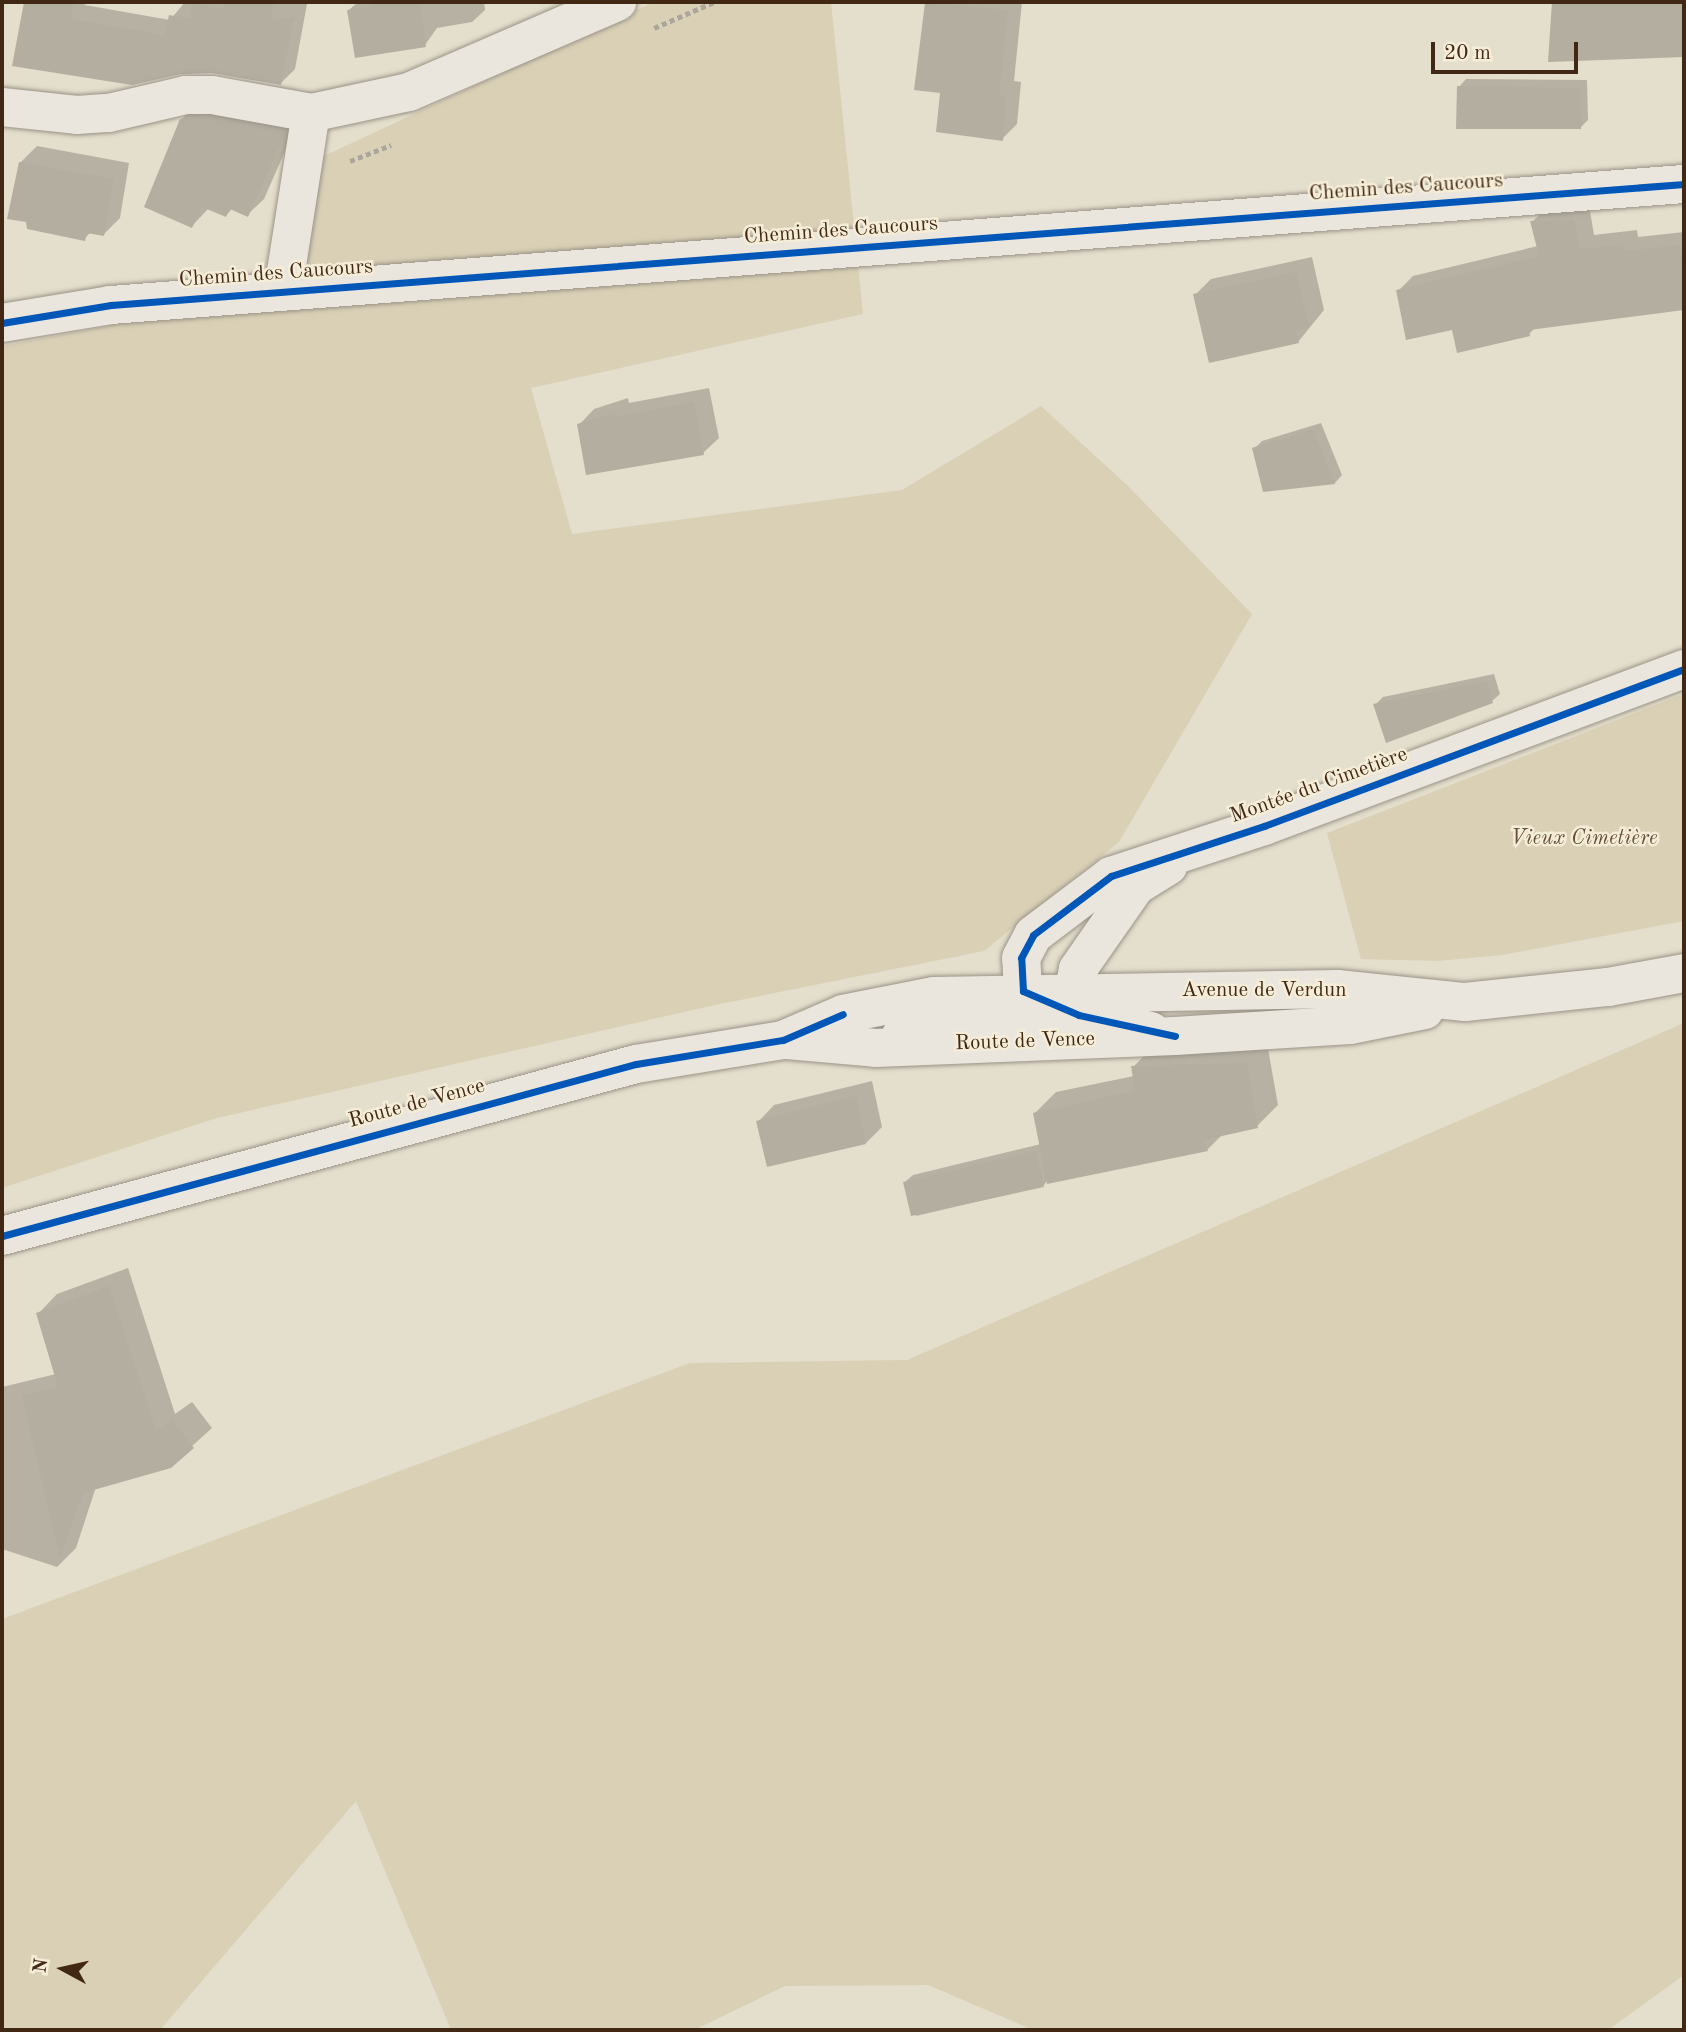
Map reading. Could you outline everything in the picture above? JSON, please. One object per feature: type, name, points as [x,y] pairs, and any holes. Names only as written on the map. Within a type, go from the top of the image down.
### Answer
[{"type":"street","points":[[2,107],[77,115],[212,94],[311,113],[409,92],[617,2]]},
{"type":"street","points":[[283,292],[311,113]]},
{"type":"street","name":"Chemin des Caucours","points":[[2,324],[111,305],[1684,184]]},
{"type":"street","name":"Montée du Cimetière","points":[[1193,849],[1136,886],[1078,968],[1049,995],[1021,958],[1034,934],[1111,876],[1193,849],[1684,669]]},
{"type":"street","name":"Avenue de Verdun","points":[[842,1014],[934,996],[1336,989],[1465,1002],[1608,987],[1684,973]]},
{"type":"street","name":"Route de Vence","points":[[876,1048],[907,1033],[1023,1013],[1049,995],[1079,1015],[1175,1036]]},
{"type":"street","name":"Route de Vence","points":[[783,1040],[876,1048],[1175,1036],[1350,1025],[1465,1002]]},
{"type":"street","name":"Route de Vence","points":[[2,1237],[636,1065],[783,1040],[842,1014]]},
{"type":"green space","points":[[654,2],[831,2],[863,314],[531,388],[572,534],[902,490],[1041,406],[1129,487],[1252,614],[1119,842],[984,951],[715,1005],[217,1118],[2,1188],[2,346],[262,297],[296,169]]},
{"type":"green space","name":"Vieux Cimetière","points":[[1684,694],[1684,921],[1502,955],[1438,961],[1361,959],[1327,833]]},
{"type":"green space","points":[[1684,1023],[1684,1975],[1608,2030],[1033,2030],[928,1985],[785,1986],[694,2030],[451,2030],[356,1801],[160,2030],[2,2030],[2,1619],[690,1363],[907,1360]]},
{"type":"building","points":[[24,2],[74,2],[71,19],[165,35],[169,15],[190,19],[193,4],[223,9],[225,2],[274,2],[271,20],[294,17],[281,85],[212,73],[181,74],[132,85],[12,66]]},
{"type":"building","points":[[371,2],[420,2],[426,47],[355,58],[347,10],[371,6]]},
{"type":"building","points":[[1552,2],[1684,2],[1684,57],[1548,62]]},
{"type":"building","points":[[925,3],[1008,10],[999,96],[1006,97],[1003,141],[936,132],[940,93],[914,90]]},
{"type":"building","points":[[1457,86],[1580,88],[1581,129],[1456,129]]},
{"type":"building","points":[[210,117],[286,131],[248,217],[230,209],[226,217],[202,207],[192,228],[144,207],[180,119]]},
{"type":"building","points":[[19,162],[114,179],[104,236],[87,233],[85,241],[27,229],[26,222],[7,219]]},
{"type":"building","points":[[1574,220],[1579,249],[1622,245],[1623,251],[1681,245],[1684,310],[1529,330],[1530,336],[1457,353],[1452,330],[1406,340],[1396,290],[1539,256],[1530,221]]},
{"type":"building","points":[[1296,272],[1309,327],[1296,330],[1299,343],[1209,363],[1193,294]]},
{"type":"building","points":[[694,402],[704,455],[586,475],[577,424],[613,413],[614,417]]},
{"type":"building","points":[[1313,429],[1335,484],[1263,492],[1252,448]]},
{"type":"building","points":[[1487,681],[1493,703],[1386,743],[1373,704]]},
{"type":"building","points":[[1247,1063],[1258,1128],[1204,1140],[1208,1151],[1047,1184],[1033,1113],[1135,1091],[1131,1066]]},
{"type":"building","points":[[856,1096],[866,1144],[767,1167],[756,1121]]},
{"type":"building","points":[[1036,1151],[1044,1187],[911,1216],[903,1182]]},
{"type":"building","points":[[109,1286],[156,1431],[172,1420],[194,1448],[171,1468],[83,1493],[60,1559],[22,1396],[58,1387],[36,1313]]},
{"type":"cycle path","points":[[2,323],[111,305],[1684,184]]},
{"type":"cycle path","points":[[1175,1036],[1079,1015],[1023,991],[1021,958],[1033,935],[1111,876],[1264,826],[1684,669]]},
{"type":"cycle path","points":[[2,1236],[636,1064],[783,1040],[843,1014]]}]
